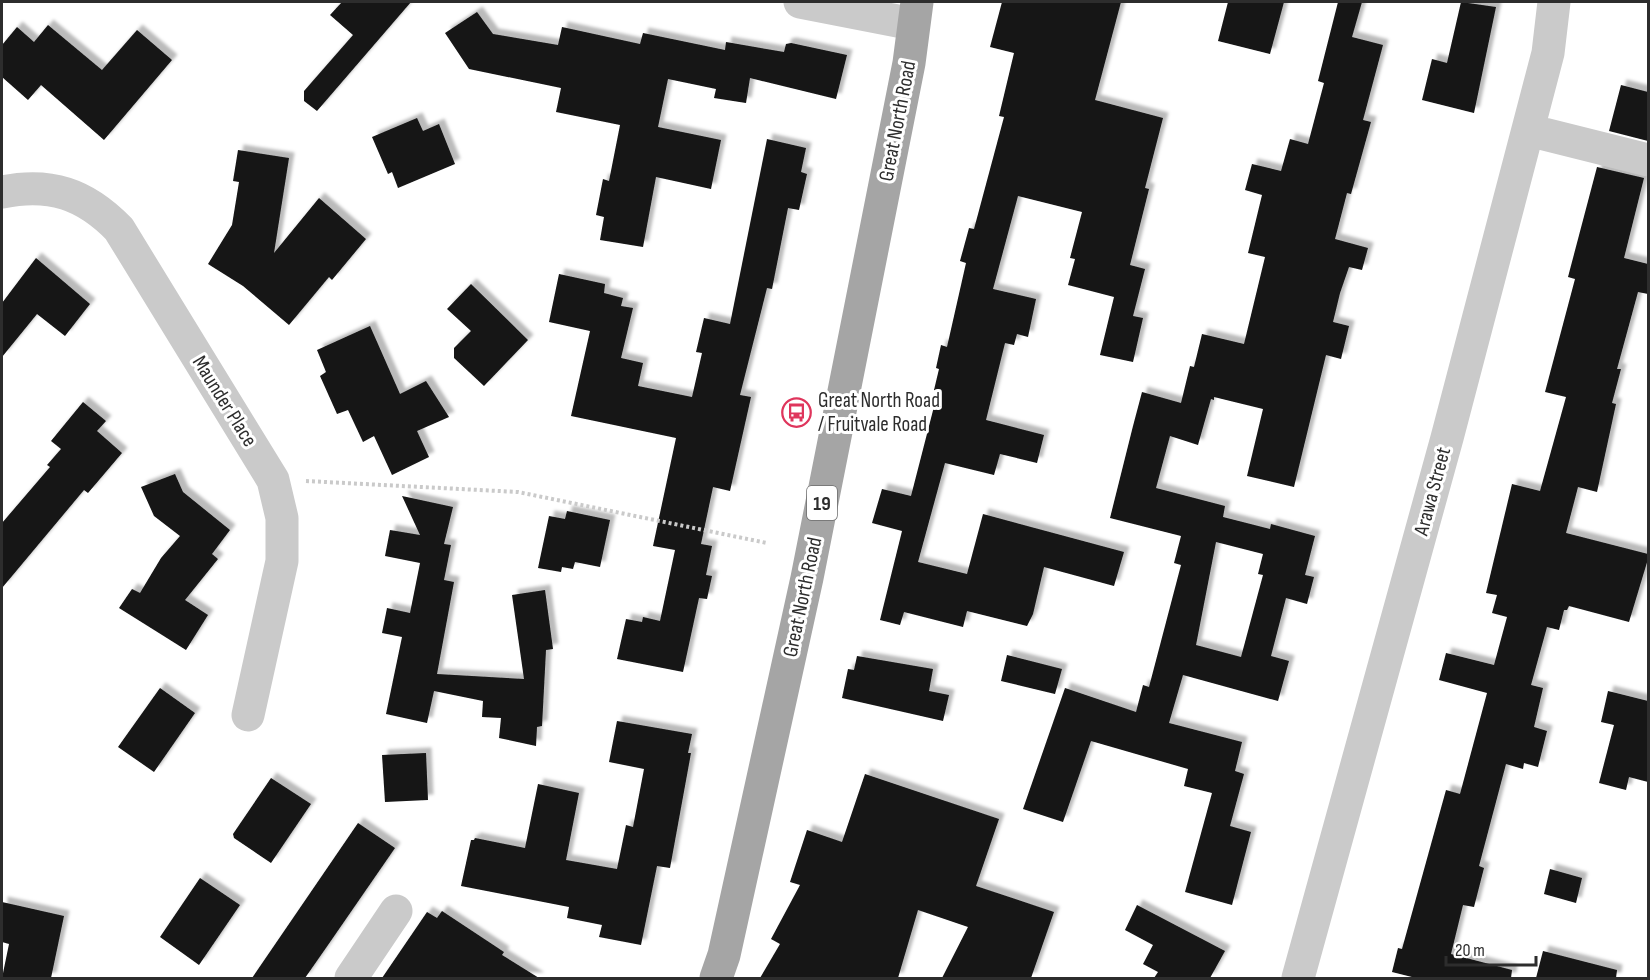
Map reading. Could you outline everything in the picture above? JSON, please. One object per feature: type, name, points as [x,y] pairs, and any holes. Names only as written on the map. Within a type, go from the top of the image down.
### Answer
[{"type":"main road","name":"Great North Road","points":[[716,978],[724,955],[807,578],[909,63],[915,13]]},
{"type":"street","points":[[800,2],[915,13]]},
{"type":"street","name":"Arawa Street","points":[[1298,978],[1447,438],[1548,54],[1554,2]]},
{"type":"street","points":[[1528,130],[1648,160]]},
{"type":"street","name":"Maunder Place","points":[[2,192],[37,187],[62,192],[103,213],[119,229],[273,480],[282,518],[282,561],[248,715]]},
{"type":"street","points":[[351,978],[396,911]]},
{"type":"path","points":[[299,481],[518,492],[767,543]]},
{"type":"building","points":[[342,2],[411,2],[317,111],[304,101],[304,91],[353,35],[330,15]]},
{"type":"building","points":[[1002,2],[1121,2],[1095,100],[1163,118],[1145,188],[1149,189],[1130,265],[1145,269],[1133,316],[1143,318],[1133,362],[1100,355],[1114,297],[1068,285],[1075,259],[1070,258],[1082,212],[1018,196],[993,289],[1036,299],[1028,337],[1017,334],[1014,345],[1005,343],[986,420],[1044,435],[1037,463],[1000,454],[994,475],[945,463],[918,562],[967,574],[983,514],[1124,552],[1114,586],[1044,567],[1033,614],[1027,626],[967,611],[963,627],[904,612],[900,625],[880,620],[902,531],[872,523],[882,489],[911,496],[938,391],[934,390],[941,345],[947,347],[966,263],[960,261],[969,228],[974,229],[1004,117],[999,116],[1014,53],[990,47]]},
{"type":"building","points":[[1228,2],[1284,2],[1270,54],[1218,41]]},
{"type":"building","points":[[1338,2],[1362,2],[1352,37],[1383,45],[1363,120],[1371,122],[1351,194],[1347,193],[1335,239],[1368,248],[1362,270],[1349,267],[1340,293],[1333,322],[1349,326],[1341,359],[1326,355],[1294,487],[1247,476],[1263,409],[1214,397],[1214,400],[1211,399],[1198,445],[1170,436],[1156,488],[1225,506],[1223,517],[1270,529],[1271,524],[1315,536],[1305,575],[1314,577],[1307,604],[1286,598],[1271,656],[1289,661],[1278,701],[1183,675],[1169,723],[1242,742],[1235,771],[1244,774],[1230,826],[1251,832],[1232,905],[1185,892],[1212,793],[1184,786],[1188,769],[1091,741],[1063,822],[1023,809],[1065,688],[1136,712],[1143,685],[1149,687],[1181,565],[1174,563],[1181,536],[1110,518],[1142,392],[1181,403],[1190,366],[1194,367],[1202,334],[1244,344],[1265,257],[1248,253],[1262,195],[1245,190],[1252,164],[1281,171],[1290,139],[1308,144],[1324,83],[1318,81]],"holes":[[[1216,542],[1263,554],[1258,574],[1263,575],[1241,657],[1196,645]]]},
{"type":"building","points":[[1461,2],[1496,7],[1474,113],[1422,100],[1432,59],[1447,63]]},
{"type":"building","points":[[477,12],[493,34],[558,45],[562,27],[640,44],[643,33],[725,50],[726,42],[784,52],[786,44],[791,43],[847,55],[836,99],[750,78],[746,103],[714,98],[716,89],[668,79],[658,127],[721,140],[711,189],[656,177],[643,247],[600,240],[604,217],[596,215],[603,179],[609,181],[620,125],[556,112],[561,88],[469,69],[445,33]]},
{"type":"building","points":[[48,25],[102,70],[137,30],[172,60],[104,140],[41,85],[28,100],[2,77],[2,45],[17,27],[34,42]]},
{"type":"building","points":[[1621,85],[1648,92],[1648,141],[1609,131]]},
{"type":"building","points":[[417,118],[423,131],[439,124],[455,164],[398,188],[392,172],[388,174],[372,137]]},
{"type":"building","points":[[767,139],[806,148],[801,172],[807,174],[799,210],[788,208],[772,289],[767,288],[740,395],[751,397],[730,491],[713,487],[701,544],[712,546],[706,575],[712,576],[707,599],[699,598],[683,672],[617,659],[626,619],[642,622],[643,617],[660,621],[675,550],[653,546],[676,438],[571,416],[590,331],[549,322],[559,274],[605,284],[604,293],[623,298],[621,306],[633,308],[621,358],[643,363],[638,386],[692,397],[702,353],[696,352],[704,318],[730,324]]},
{"type":"building","points":[[238,150],[289,158],[274,253],[319,198],[366,239],[332,280],[329,277],[289,325],[243,286],[208,264],[232,225],[239,182],[233,181]]},
{"type":"building","points":[[1597,167],[1644,178],[1624,258],[1648,264],[1648,294],[1638,292],[1617,369],[1621,369],[1612,403],[1616,404],[1597,492],[1578,487],[1566,533],[1648,554],[1648,559],[1629,622],[1569,606],[1567,610],[1564,610],[1559,630],[1547,627],[1531,685],[1543,688],[1534,727],[1547,731],[1538,767],[1524,763],[1523,769],[1506,764],[1479,866],[1484,868],[1474,907],[1463,905],[1451,954],[1512,970],[1511,978],[1416,978],[1392,972],[1398,948],[1402,949],[1446,790],[1460,794],[1487,693],[1439,680],[1446,653],[1494,665],[1507,617],[1492,613],[1497,595],[1486,593],[1512,484],[1540,491],[1566,397],[1545,392],[1575,279],[1568,277]]},
{"type":"building","points":[[36,258],[90,304],[65,336],[37,314],[2,357],[2,303]]},
{"type":"building","points":[[471,284],[528,340],[484,386],[454,358],[454,348],[471,331],[447,309]]},
{"type":"building","points":[[370,326],[400,394],[426,381],[449,417],[417,431],[429,457],[392,475],[374,436],[363,442],[348,410],[337,414],[320,376],[326,372],[317,350]]},
{"type":"building","points":[[83,402],[106,421],[97,431],[122,453],[88,493],[84,490],[2,588],[2,523],[50,467],[47,465],[61,449],[51,441]]},
{"type":"building","points":[[175,474],[183,492],[230,530],[212,554],[218,559],[185,600],[208,615],[186,650],[119,608],[132,589],[140,593],[161,558],[180,536],[154,516],[141,487]]},
{"type":"building","points":[[402,496],[453,507],[444,544],[451,545],[444,580],[454,582],[437,674],[524,679],[512,595],[545,590],[553,649],[546,650],[542,726],[537,727],[536,746],[499,738],[501,718],[482,717],[483,701],[434,691],[427,723],[386,714],[402,637],[382,633],[387,608],[410,613],[420,563],[385,556],[390,530],[420,535]]},
{"type":"building","points":[[567,511],[610,520],[600,567],[575,562],[573,569],[562,567],[561,572],[538,568],[549,516],[565,519]]},
{"type":"building","points":[[1007,655],[1062,669],[1055,694],[1001,681]]},
{"type":"building","points":[[857,656],[933,669],[929,691],[949,695],[943,721],[842,698],[848,669],[854,670]]},
{"type":"building","points":[[160,688],[195,713],[154,772],[118,747]]},
{"type":"building","points":[[1608,691],[1648,701],[1648,782],[1629,777],[1626,790],[1599,783],[1614,725],[1601,722]]},
{"type":"building","points":[[617,721],[692,734],[688,753],[691,753],[670,868],[657,866],[641,945],[599,937],[602,925],[567,918],[569,907],[461,886],[471,840],[475,838],[525,848],[538,784],[579,793],[566,860],[617,869],[626,825],[633,827],[644,769],[609,762]]},
{"type":"building","points":[[426,753],[428,800],[385,802],[382,755]]},
{"type":"building","points":[[865,774],[999,819],[976,886],[1054,912],[1031,978],[942,978],[968,927],[918,910],[898,978],[760,978],[780,944],[771,939],[800,885],[790,882],[807,830],[842,842]]},
{"type":"building","points":[[271,778],[311,804],[271,863],[234,838],[233,834]]},
{"type":"building","points":[[358,823],[395,848],[305,978],[252,978]]},
{"type":"building","points":[[1550,869],[1582,878],[1576,903],[1544,894]]},
{"type":"building","points":[[200,878],[240,905],[199,965],[160,937]]},
{"type":"building","points":[[2,902],[64,916],[51,978],[2,978],[9,944],[2,942]]},
{"type":"building","points":[[1137,905],[1225,951],[1210,978],[1154,978],[1158,972],[1143,964],[1153,945],[1125,930]]},
{"type":"building","points":[[442,911],[504,952],[502,955],[539,978],[382,978],[427,912],[437,918]]},
{"type":"building","points":[[1543,951],[1617,970],[1616,978],[1536,978]]},
{"type":"place","name":"Great North Road / Fruitvale Road","points":[[797,412]]}]
